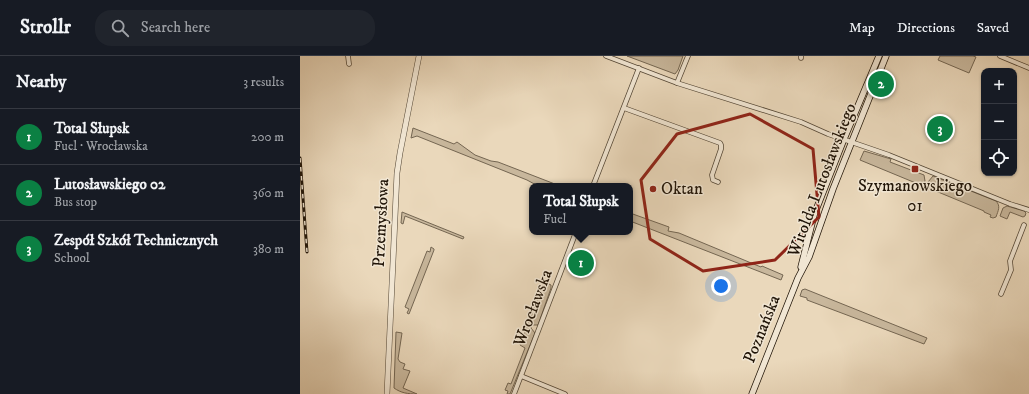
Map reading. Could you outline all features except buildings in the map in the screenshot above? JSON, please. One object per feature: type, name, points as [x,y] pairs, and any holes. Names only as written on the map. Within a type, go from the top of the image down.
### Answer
[{"type":"main road","name":"Witolda Lutosławskiego","points":[[799,275],[813,219],[844,139],[880,56]]},
{"type":"main road","name":"Witolda Lutosławskiego","points":[[799,275],[809,257],[851,142],[886,56]]},
{"type":"main road","name":"Poznańska","points":[[752,394],[799,275]]},
{"type":"street","points":[[348,56],[349,64]]},
{"type":"street","name":"Przemysłowa","points":[[387,394],[397,173],[419,56]]},
{"type":"street","points":[[606,56],[677,83],[795,120],[889,155],[1010,204],[1028,210],[1029,205]]},
{"type":"street","points":[[677,83],[688,56]]},
{"type":"street","points":[[1000,56],[1029,68]]},
{"type":"street","points":[[594,183],[639,68]]},
{"type":"street","points":[[624,108],[720,143],[722,148],[712,175],[713,180],[718,182]]},
{"type":"street","points":[[1001,294],[1011,270],[1010,261],[1024,225]]},
{"type":"street","name":"Wrocławska","points":[[514,394],[575,235]]},
{"type":"street","points":[[521,376],[565,394]]},
{"type":"highlighted area","points":[[750,114],[813,149],[819,217],[775,260],[703,271],[650,239],[641,180],[677,134]]},
{"type":"shaded area","points":[[627,56],[683,56],[675,74]]},
{"type":"shaded area","points":[[940,56],[976,57],[969,73],[938,60]]},
{"type":"shaded area","points":[[413,128],[454,144],[457,142],[475,155],[498,162],[552,183],[532,183],[417,136],[411,138]]},
{"type":"shaded area","points":[[864,151],[891,159],[890,162],[924,175],[925,181],[923,186],[860,160]]},
{"type":"shaded area","points":[[933,176],[996,201],[999,207],[996,217],[990,217],[991,215],[984,211],[926,187]]},
{"type":"shaded area","points":[[1007,206],[1024,211],[1026,213],[1025,216],[1023,217],[1010,212],[1007,219],[1000,216],[1003,208]]},
{"type":"shaded area","points":[[402,212],[464,237],[463,239],[405,216],[403,224],[401,223]]},
{"type":"shaded area","points":[[633,214],[669,227],[668,231],[679,233],[783,275],[781,280],[633,222]]},
{"type":"shaded area","points":[[431,247],[434,250],[409,314],[407,313],[409,309],[405,307],[427,251],[430,252]]},
{"type":"shaded area","points":[[544,283],[551,285],[551,288],[538,325],[532,325],[531,328],[535,333],[510,394],[507,394],[508,391],[505,390],[508,383],[511,384],[525,348],[520,345]]},
{"type":"shaded area","points":[[805,289],[927,338],[924,344],[807,300],[807,298],[800,296],[802,290]]},
{"type":"shaded area","points":[[396,332],[402,333],[398,359],[400,362],[405,364],[403,369],[410,371],[403,388],[417,394],[405,393],[394,388]]},
{"type":"railway","points":[[300,158],[307,252]]},
{"type":"place","name":"Lutosławskiego 02","points":[[881,84]]},
{"type":"place","name":"Zespół Szkół Technicznych","points":[[940,129]]},
{"type":"place","name":"Szymanowskiego 01","points":[[915,169]]},
{"type":"place","name":"Oktan","points":[[653,189]]},
{"type":"place","name":"Total Słupsk","points":[[581,263]]}]
